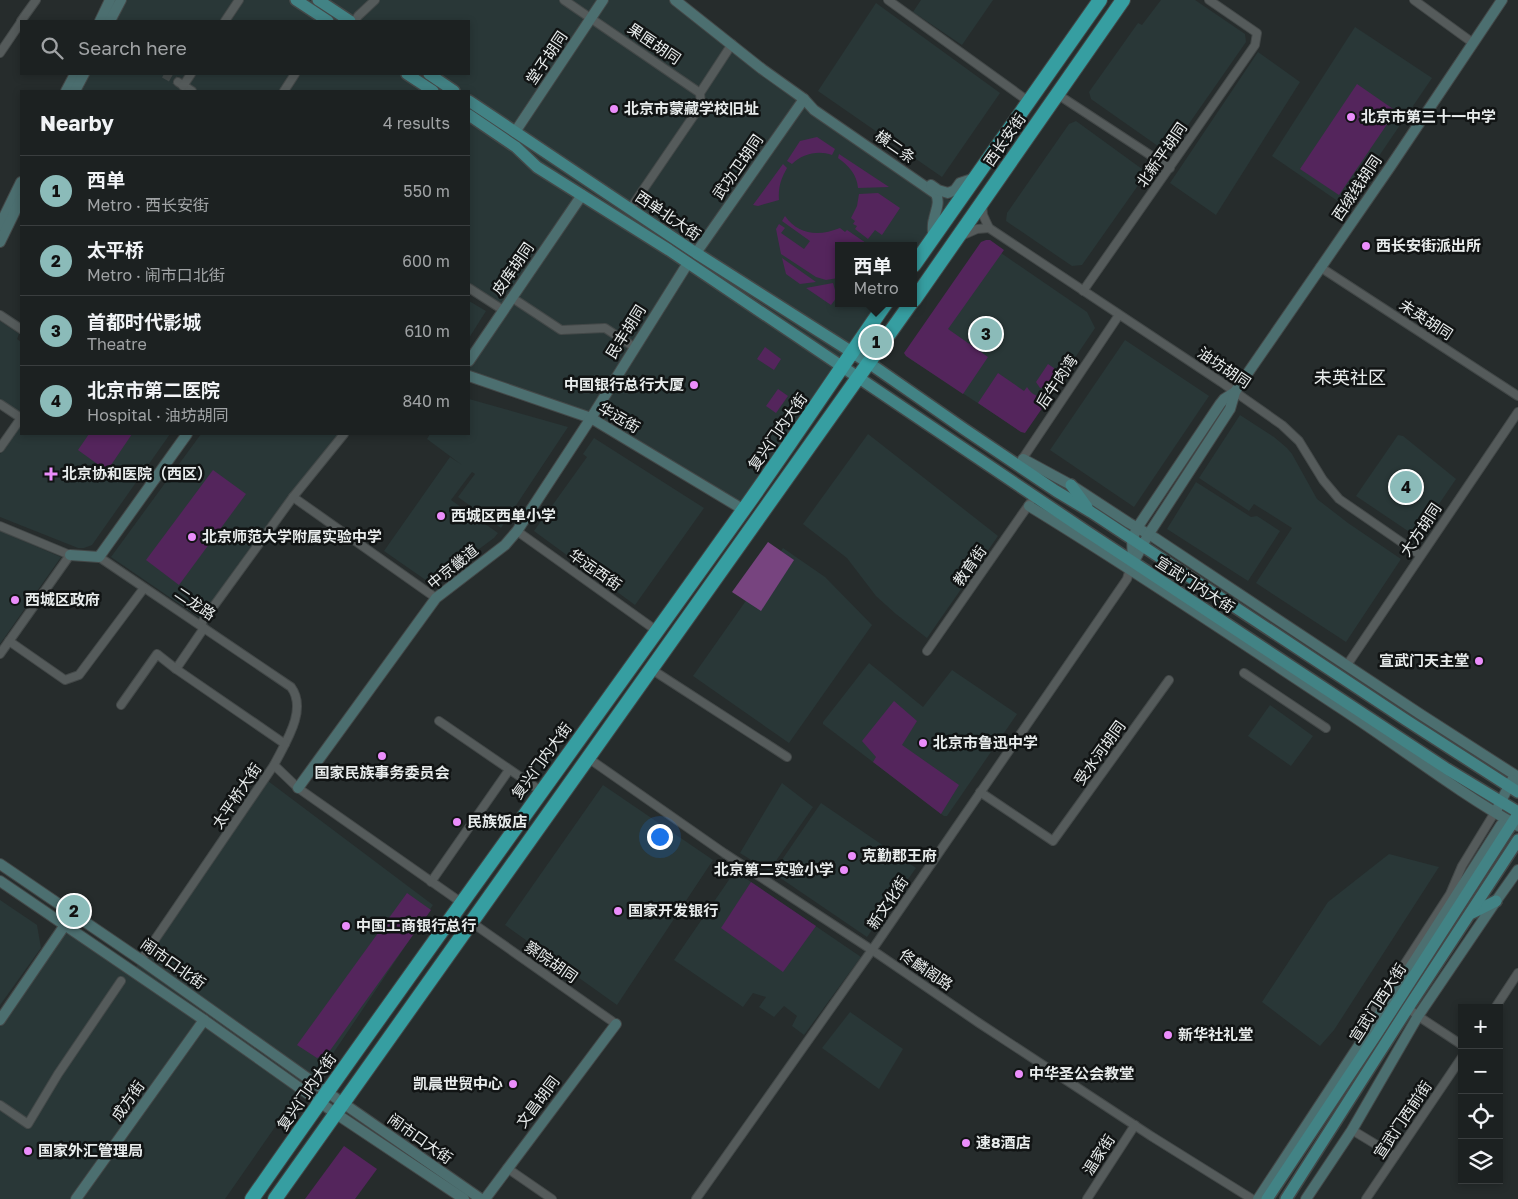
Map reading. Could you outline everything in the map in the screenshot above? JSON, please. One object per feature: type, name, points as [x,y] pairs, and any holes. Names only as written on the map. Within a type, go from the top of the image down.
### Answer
[{"type":"highway","name":"西长安街","points":[[917,260],[1100,0]]},
{"type":"highway","name":"西长安街","points":[[917,296],[1123,0]]},
{"type":"highway","points":[[853,352],[883,307]]},
{"type":"highway","points":[[275,1199],[908,307]]},
{"type":"highway","name":"复兴门内大街","points":[[252,1199],[541,791],[744,510],[853,352]]},
{"type":"main road","points":[[296,0],[326,20]]},
{"type":"main road","points":[[318,0],[348,20]]},
{"type":"main road","points":[[409,75],[431,90]]},
{"type":"main road","points":[[430,75],[453,90]]},
{"type":"main road","name":"西单北大街","points":[[470,102],[696,253],[869,362]]},
{"type":"main road","name":"西单北大街","points":[[470,116],[516,147],[537,167],[688,263],[858,378]]},
{"type":"main road","name":"宣武门内大街","points":[[869,362],[1021,462],[1136,543],[1385,706],[1516,780]]},
{"type":"main road","name":"宣武门内大街","points":[[858,378],[1031,501],[1501,802],[1513,820]]},
{"type":"main road","points":[[1071,485],[1091,512]]},
{"type":"main road","name":"宣武门西大街","points":[[1267,1199],[1361,1048],[1513,820]]},
{"type":"main road","name":"宣武门西大街","points":[[1286,1199],[1518,840]]},
{"type":"main road","points":[[1471,913],[1496,900]]},
{"type":"street","points":[[22,20],[36,0]]},
{"type":"street","points":[[100,20],[110,0]]},
{"type":"street","points":[[111,20],[121,0]]},
{"type":"street","points":[[226,20],[239,0]]},
{"type":"street","points":[[356,20],[375,0]]},
{"type":"street","name":"果匣胡同","points":[[564,0],[700,93]]},
{"type":"street","name":"堂子胡同","points":[[515,132],[603,0]]},
{"type":"street","name":"横二条","points":[[675,0],[762,69],[804,99],[814,110],[936,194],[938,199],[937,211],[933,220],[933,236]]},
{"type":"street","points":[[888,0],[1028,101]]},
{"type":"street","name":"北新平胡同","points":[[1083,291],[1253,48],[1257,33],[1209,0]]},
{"type":"street","points":[[1414,0],[1473,43]]},
{"type":"street","name":"西绒线胡同","points":[[1136,543],[1137,528],[1220,404],[1235,392],[1502,0]]},
{"type":"street","points":[[0,53],[20,23]]},
{"type":"street","points":[[630,209],[701,105],[700,93],[732,44]]},
{"type":"street","points":[[67,90],[74,75]]},
{"type":"street","points":[[76,90],[83,75]]},
{"type":"street","points":[[190,75],[180,84],[190,90]]},
{"type":"street","points":[[285,90],[294,75]]},
{"type":"street","points":[[1057,94],[1170,168]]},
{"type":"street","name":"横二条","points":[[804,99],[812,101],[938,190],[948,193],[954,190],[960,183],[975,178]]},
{"type":"street","name":"武功卫胡同","points":[[696,253],[804,99]]},
{"type":"street","points":[[0,225],[20,184]]},
{"type":"street","name":"皮库胡同","points":[[470,360],[582,195]]},
{"type":"street","points":[[0,242],[20,201]]},
{"type":"street","points":[[957,238],[977,229],[989,228],[983,215],[982,202]]},
{"type":"street","name":"油坊胡同","points":[[989,228],[1235,392],[1293,434],[1323,480],[1339,499],[1420,555]]},
{"type":"street","name":"民丰胡同","points":[[591,418],[688,263]]},
{"type":"street","name":"未英胡同","points":[[1320,267],[1518,396]]},
{"type":"street","points":[[470,289],[503,310]]},
{"type":"street","points":[[512,297],[561,330],[605,328],[634,347]]},
{"type":"street","points":[[0,315],[20,328]]},
{"type":"street","name":"后牛肉湾","points":[[1021,462],[1119,315]]},
{"type":"street","name":"华远街","points":[[470,376],[591,418],[744,510]]},
{"type":"street","name":"西绒线胡同","points":[[1136,543],[1148,535],[1230,409],[1235,392]]},
{"type":"street","points":[[0,404],[20,417]]},
{"type":"street","name":"大方胡同","points":[[1347,665],[1518,412]]},
{"type":"street","name":"中京畿道","points":[[298,788],[436,598],[505,545],[591,418]]},
{"type":"street","points":[[0,448],[20,419]]},
{"type":"street","points":[[0,526],[70,555],[99,557],[186,435]]},
{"type":"street","points":[[176,669],[202,627],[293,497],[343,435]]},
{"type":"street","points":[[1021,462],[1071,485],[1347,665],[1516,780],[1495,812]]},
{"type":"street","points":[[293,497],[436,598]]},
{"type":"street","name":"教育街","points":[[927,651],[1031,501]]},
{"type":"street","name":"华远西街","points":[[516,531],[657,631]]},
{"type":"street","points":[[1136,543],[1131,565],[1495,812],[1513,820]]},
{"type":"street","points":[[0,654],[70,555]]},
{"type":"street","name":"二龙路","points":[[99,557],[291,687],[296,694],[295,721],[274,765]]},
{"type":"street","name":"新文化街","points":[[696,1199],[872,950],[1127,579],[1131,565]]},
{"type":"street","points":[[9,641],[65,680],[79,675],[144,588]]},
{"type":"street","points":[[121,705],[157,654],[285,744]]},
{"type":"street","points":[[651,669],[787,757]]},
{"type":"street","points":[[1244,674],[1326,728]]},
{"type":"street","name":"受水河胡同","points":[[980,792],[1053,841],[1169,680]]},
{"type":"street","points":[[1379,687],[1385,706]]},
{"type":"street","points":[[439,721],[541,791]]},
{"type":"street","name":"佟麟阁路","points":[[588,758],[724,853],[987,1028],[1134,1125],[1252,1199]]},
{"type":"street","name":"太平桥大街","points":[[141,960],[274,765],[298,788],[462,903]]},
{"type":"street","points":[[431,882],[509,770]]},
{"type":"street","name":"宣武门西大街","points":[[1258,1199],[1361,1048],[1367,1022],[1450,894],[1462,866],[1495,812]]},
{"type":"street","name":"闹市口北街","points":[[0,864],[141,960],[323,1097]]},
{"type":"street","points":[[1306,1199],[1352,1130],[1418,1016],[1518,870]]},
{"type":"street","name":"闹市口北街","points":[[0,880],[204,1020],[323,1097]]},
{"type":"street","name":"察院胡同","points":[[471,922],[616,1024]]},
{"type":"street","points":[[0,1020],[65,925]]},
{"type":"street","points":[[133,971],[141,960]]},
{"type":"street","points":[[1498,1004],[1518,973]]},
{"type":"street","points":[[0,1105],[28,1124],[58,1074],[121,981]]},
{"type":"street","points":[[1408,1008],[1458,1042]]},
{"type":"street","name":"成方街","points":[[76,1199],[204,1020]]},
{"type":"street","name":"文昌胡同","points":[[485,1199],[616,1024]]},
{"type":"street","name":"宣武门西前街","points":[[1366,1199],[1458,1063]]},
{"type":"street","points":[[323,1097],[339,1108]]},
{"type":"street","name":"闹市口大街","points":[[339,1108],[464,1199]]},
{"type":"street","name":"闹市口大街","points":[[339,1108],[481,1199]]},
{"type":"street","name":"温家街","points":[[1087,1199],[1134,1125]]},
{"type":"street","points":[[1352,1130],[1396,1156]]},
{"type":"street","points":[[507,1168],[552,1199]]},
{"type":"shaded area","points":[[122,0],[676,0],[814,110],[960,207],[917,267],[917,242],[835,242],[835,307],[888,307],[744,510],[598,422],[470,376],[470,368],[507,312],[470,288],[470,90],[190,90],[183,86],[180,90],[76,90],[83,75],[470,75],[470,20],[112,20]]},
{"type":"shaded area","points":[[921,0],[993,0],[962,45],[913,12]]},
{"type":"shaded area","points":[[1161,0],[1195,0],[1245,34],[1246,42],[1172,148],[1165,151],[1091,99],[1089,92],[1138,23],[1142,25]]},
{"type":"shaded area","points":[[876,3],[1000,93],[942,177],[818,91]]},
{"type":"shaded area","name":"北京市第三十一中学","points":[[1355,27],[1432,78],[1345,206],[1272,156]]},
{"type":"shaded area","points":[[1258,52],[1300,82],[1216,215],[1170,183]]},
{"type":"shaded area","points":[[1357,84],[1396,111],[1339,195],[1300,169]]},
{"type":"shaded area","points":[[1076,121],[1142,169],[1144,177],[1082,265],[1072,266],[1006,221],[1007,213],[1069,124]]},
{"type":"shaded area","points":[[817,137],[835,149],[832,155],[816,153],[801,158],[792,164],[787,161],[800,141]]},
{"type":"shaded area","points":[[839,154],[889,187],[858,188],[854,174],[838,158]]},
{"type":"shaded area","points":[[783,164],[787,168],[780,183],[779,200],[758,206],[753,205]]},
{"type":"shaded area","points":[[878,193],[900,208],[882,235],[875,230],[868,239],[855,229],[857,226],[853,224],[855,221],[851,218],[857,206],[859,194]]},
{"type":"shaded area","points":[[785,216],[791,223],[810,233],[832,231],[840,228],[845,232],[847,230],[865,242],[835,242],[835,278],[826,280],[816,277],[781,254],[776,229],[779,224],[785,228],[781,233],[804,249],[810,241],[782,221]]},
{"type":"shaded area","points":[[990,240],[1004,250],[948,329],[988,357],[963,394],[904,353],[981,242]]},
{"type":"shaded area","points":[[985,242],[1087,312],[1095,328],[1026,431],[1022,432],[909,358]]},
{"type":"shaded area","points":[[782,258],[816,282],[800,284],[786,274]]},
{"type":"shaded area","points":[[833,283],[835,300],[831,305],[806,288]]},
{"type":"shaded area","points":[[470,302],[486,311],[470,336]]},
{"type":"shaded area","points":[[0,321],[19,334],[17,339],[20,341],[20,412],[0,399]]},
{"type":"shaded area","points":[[1125,340],[1209,396],[1134,507],[1050,450]]},
{"type":"shaded area","points":[[765,347],[781,359],[774,370],[757,359]]},
{"type":"shaded area","points":[[1048,364],[1058,371],[1046,387],[1040,388],[1036,382]]},
{"type":"shaded area","points":[[998,373],[1024,391],[1027,387],[1038,396],[1052,394],[1025,433],[978,403]]},
{"type":"shaded area","points":[[778,389],[788,396],[776,413],[766,406]]},
{"type":"shaded area","points":[[470,399],[568,427],[501,528],[458,497],[475,474],[472,472],[451,500],[498,533],[494,538],[441,577],[430,583],[384,551],[450,457],[462,465],[427,439],[429,435],[470,435]]},
{"type":"shaded area","points":[[1240,415],[1274,437],[1287,448],[1317,499],[1348,523],[1401,559],[1346,642],[1256,583],[1292,528],[1254,504],[1249,511],[1199,478]]},
{"type":"shaded area","name":"北京协和医院（西区）","points":[[20,424],[20,435],[169,435],[92,545],[78,548],[0,517],[0,454]]},
{"type":"shaded area","points":[[868,434],[998,536],[927,638],[876,596],[847,558],[803,524]]},
{"type":"shaded area","points":[[88,435],[131,435],[107,471],[78,450]]},
{"type":"shaded area","name":"北京师范大学附属实验中学","points":[[200,435],[338,435],[272,518],[200,618],[111,557]]},
{"type":"shaded area","points":[[1398,435],[1403,436],[1456,479],[1424,526],[1413,532],[1408,531],[1356,496]]},
{"type":"shaded area","points":[[594,438],[704,508],[635,605],[534,531],[587,457],[583,454]]},
{"type":"shaded area","points":[[213,470],[246,494],[179,585],[146,560]]},
{"type":"shaded area","points":[[1196,482],[1251,517],[1257,516],[1280,531],[1248,581],[1167,529]]},
{"type":"shaded area","name":"西城区政府","points":[[0,531],[61,557],[0,644]]},
{"type":"shaded area","points":[[768,542],[794,560],[761,611],[732,592]]},
{"type":"shaded area","points":[[783,548],[825,577],[872,625],[789,743],[693,676]]},
{"type":"shaded area","name":"北京市鲁迅中学","points":[[869,663],[923,707],[952,670],[1017,714],[947,816],[944,816],[823,724]]},
{"type":"shaded area","points":[[894,701],[917,721],[902,745],[959,785],[941,814],[873,762],[876,757],[862,741]]},
{"type":"shaded area","points":[[1270,705],[1313,736],[1291,766],[1248,736]]},
{"type":"shaded area","points":[[268,781],[433,905],[330,1058],[323,1062],[291,1104],[225,1199],[0,1199],[0,1020],[65,925],[133,971]]},
{"type":"shaded area","points":[[782,783],[813,807],[769,871],[740,853]]},
{"type":"shaded area","points":[[603,785],[713,860],[617,1005],[505,925]]},
{"type":"shaded area","name":"北京第二实验小学","points":[[821,803],[916,868],[867,937],[773,873]]},
{"type":"shaded area","points":[[1389,854],[1439,867],[1334,1030],[1320,1046],[1262,1002],[1328,902]]},
{"type":"shaded area","points":[[735,871],[861,957],[804,1035],[792,1026],[797,1016],[784,1006],[774,1017],[759,1007],[766,997],[753,993],[743,1007],[674,960]]},
{"type":"shaded area","points":[[751,882],[816,926],[783,972],[721,928]]},
{"type":"shaded area","points":[[407,893],[431,910],[329,1052],[317,1058],[297,1045]]},
{"type":"shaded area","points":[[0,900],[37,925],[41,948],[0,1005]]},
{"type":"shaded area","points":[[850,1012],[903,1049],[879,1089],[822,1048]]},
{"type":"shaded area","points":[[344,1146],[377,1169],[355,1199],[305,1199]]},
{"type":"tunnel","points":[[166,75],[178,82]]},
{"type":"place","name":"北京市蒙藏学校旧址","points":[[614,109]]},
{"type":"place","name":"北京市第三十一中学","points":[[1351,117]]},
{"type":"place","name":"西长安街派出所","points":[[1366,246]]},
{"type":"place","name":"首都时代影城","points":[[986,334]]},
{"type":"place","name":"西单","points":[[876,342]]},
{"type":"place","name":"中国银行总行大厦","points":[[694,385]]},
{"type":"place","name":"北京协和医院（西区）","points":[[51,474]]},
{"type":"place","name":"北京市第二医院","points":[[1406,487]]},
{"type":"place","name":"西城区西单小学","points":[[441,516]]},
{"type":"place","name":"北京师范大学附属实验中学","points":[[192,537]]},
{"type":"place","name":"西城区政府","points":[[15,600]]},
{"type":"place","name":"宣武门天主堂","points":[[1479,661]]},
{"type":"place","name":"北京市鲁迅中学","points":[[923,743]]},
{"type":"place","name":"国家民族事务委员会","points":[[382,756]]},
{"type":"place","name":"民族饭店","points":[[457,822]]},
{"type":"place","name":"克勤郡王府","points":[[852,856]]},
{"type":"place","name":"北京第二实验小学","points":[[844,870]]},
{"type":"place","name":"太平桥","points":[[74,911]]},
{"type":"place","name":"国家开发银行","points":[[618,911]]},
{"type":"place","name":"中国工商银行总行","points":[[346,926]]},
{"type":"place","name":"新华社礼堂","points":[[1168,1035]]},
{"type":"place","name":"中华圣公会教堂","points":[[1019,1074]]},
{"type":"place","name":"凯晨世贸中心","points":[[513,1084]]},
{"type":"place","name":"速8酒店","points":[[966,1143]]},
{"type":"place","name":"国家外汇管理局","points":[[28,1151]]},
{"type":"district","name":"未英社区","points":[[1350,378]]}]
